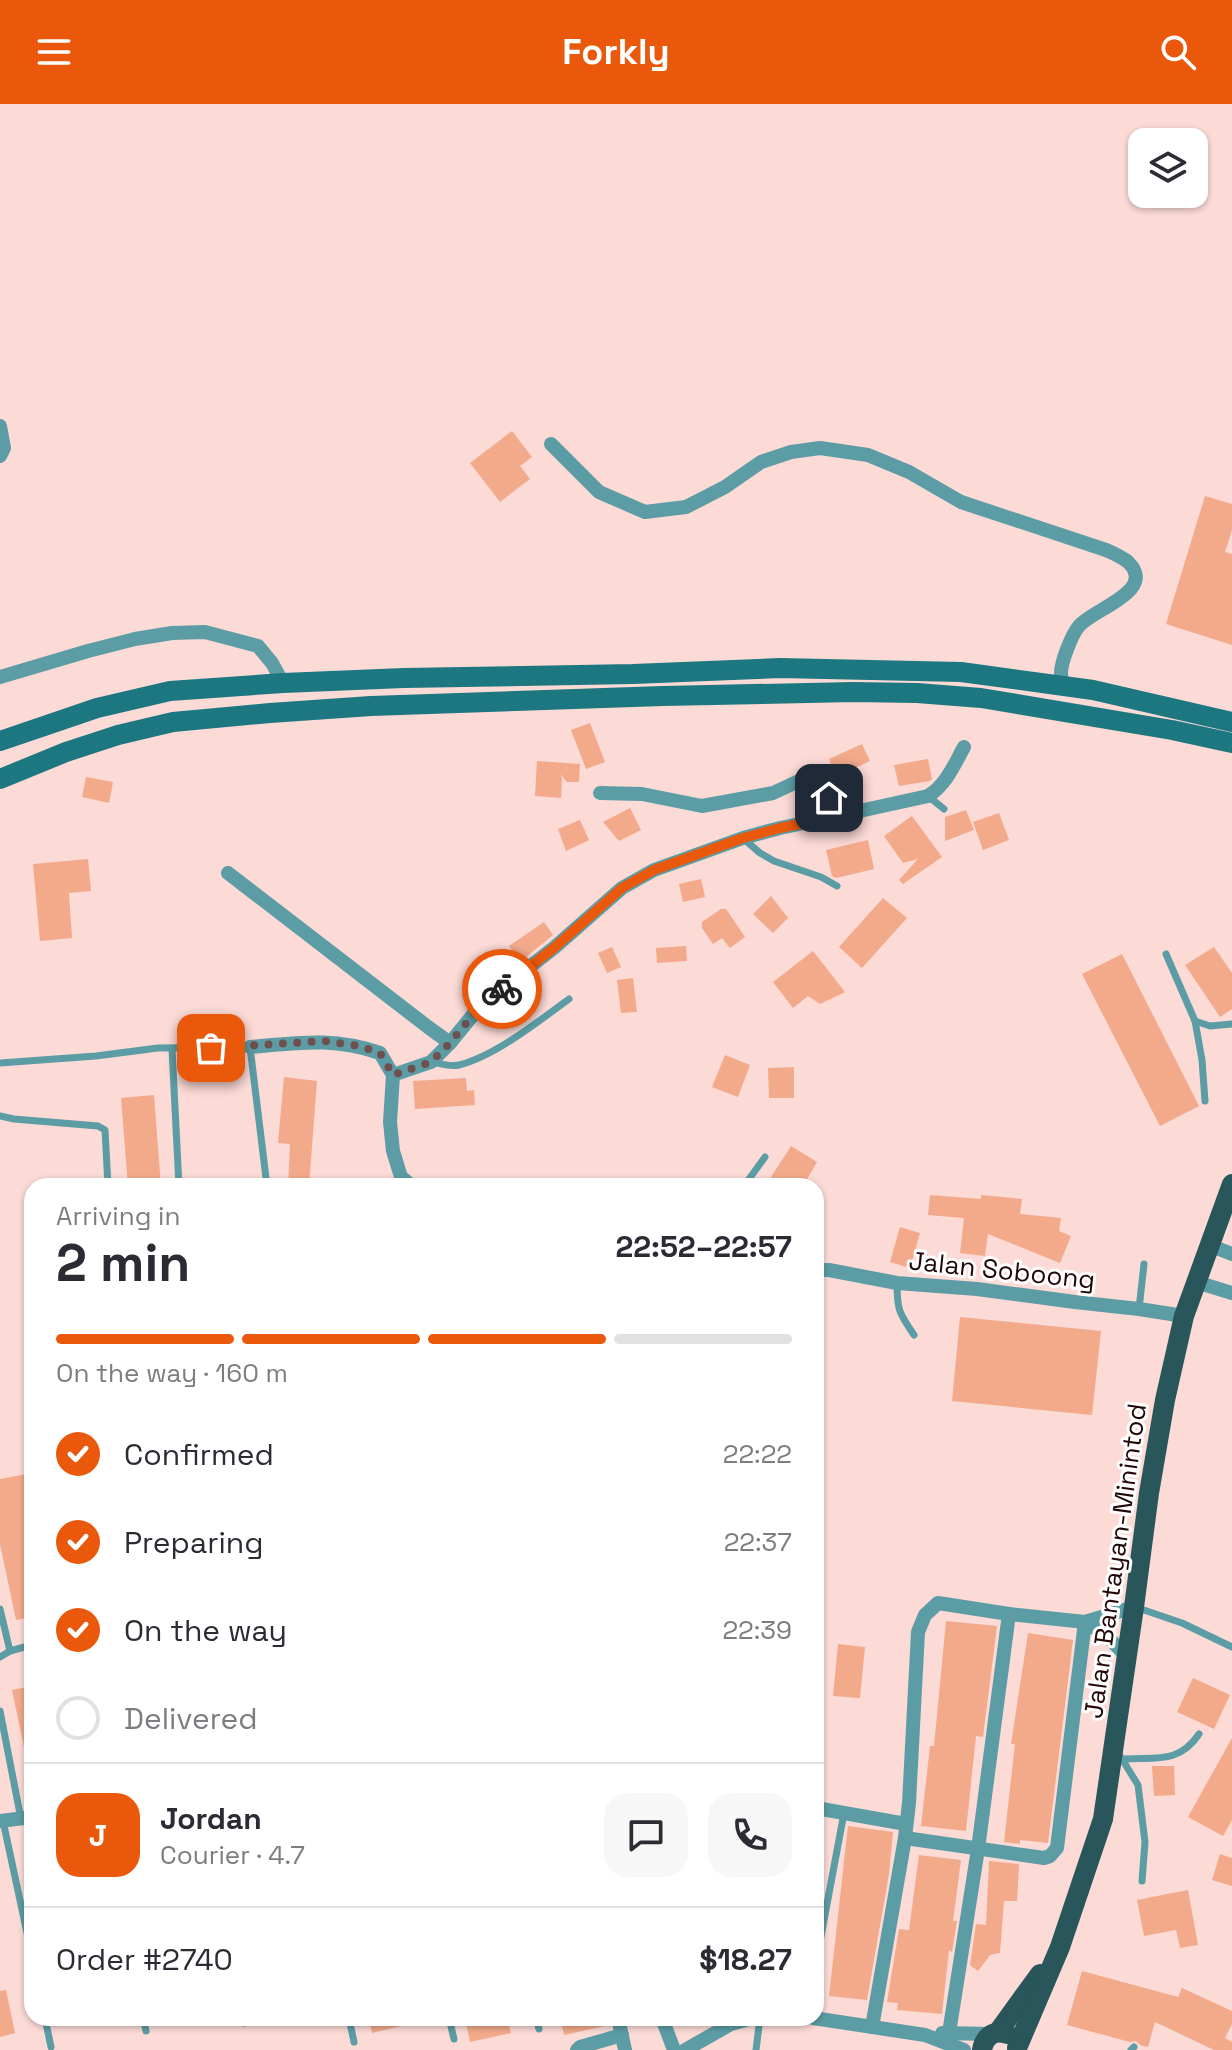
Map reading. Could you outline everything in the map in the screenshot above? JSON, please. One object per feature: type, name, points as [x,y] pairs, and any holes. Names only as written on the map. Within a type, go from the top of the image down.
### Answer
[{"type":"main road","points":[[0,741],[97,708],[170,691],[404,678],[780,668],[961,672],[1093,690],[1232,722]]},
{"type":"main road","points":[[0,779],[66,752],[173,722],[371,706],[648,697],[853,692],[981,698],[1232,743]]},
{"type":"main road","name":"Jalan Bantayan-Minintod","points":[[1017,2049],[1060,1947],[1103,1819],[1119,1752],[1127,1657],[1165,1400],[1184,1316],[1232,1184]]},
{"type":"main road","name":"Jalan Bantayan-Minintod","points":[[990,2039],[1060,1947]]},
{"type":"main road","points":[[990,2039],[1011,2036],[1017,2049]]},
{"type":"street","points":[[0,426],[4,448],[0,456]]},
{"type":"street","points":[[551,444],[599,492],[645,512],[686,507],[725,487],[761,462],[791,452],[820,448],[868,455],[909,472],[961,502],[1106,550],[1127,561],[1135,572],[1135,583],[1127,595],[1089,616],[1077,628],[1064,659],[1061,674],[1063,686]]},
{"type":"street","points":[[0,677],[135,639],[205,632],[258,646],[283,683]]},
{"type":"street","points":[[393,1075],[431,1062],[481,1005],[555,947],[622,888],[654,870],[743,838],[928,796],[944,783],[964,747]]},
{"type":"street","points":[[600,793],[642,794],[702,806],[773,793],[818,772],[830,777],[834,789],[814,821]]},
{"type":"street","points":[[228,873],[450,1043]]},
{"type":"street","points":[[250,1047],[324,1041],[360,1046],[380,1053],[393,1075],[390,1122],[393,1151],[402,1178]]},
{"type":"street","points":[[1209,1245],[1232,1254]]},
{"type":"street","name":"Jalan Soboong","points":[[824,1270],[897,1283],[977,1289],[1184,1316]]},
{"type":"street","points":[[1196,1282],[1232,1293]]},
{"type":"street","points":[[872,2027],[906,1831],[918,1632],[925,1615],[938,1603],[1085,1622],[1134,1607]]},
{"type":"street","points":[[949,2033],[978,1849],[1009,1614]]},
{"type":"street","points":[[1085,1622],[1108,1637],[1127,1657]]},
{"type":"street","points":[[824,1809],[978,1849],[1044,1858],[1050,1856],[1057,1848],[1085,1622]]},
{"type":"street","points":[[2,1821],[24,1818]]},
{"type":"street","points":[[824,2020],[925,2035],[964,2050]]},
{"type":"street","points":[[665,2026],[674,2050]]},
{"type":"street","points":[[685,2050],[723,2026]]},
{"type":"street","points":[[925,2035],[949,2033],[990,2039]]},
{"type":"street","points":[[577,2050],[580,2047],[623,2042]]},
{"type":"lane","points":[[928,796],[944,809]]},
{"type":"lane","points":[[743,838],[774,861],[821,877],[837,886]]},
{"type":"lane","points":[[1166,954],[1195,1021],[1205,1101]]},
{"type":"lane","points":[[431,1062],[455,1066],[473,1060],[511,1040],[569,999]]},
{"type":"lane","points":[[1195,1021],[1210,1026],[1232,1024]]},
{"type":"lane","points":[[0,1063],[158,1048],[250,1047],[266,1178]]},
{"type":"lane","points":[[172,1049],[179,1178]]},
{"type":"lane","points":[[0,1116],[98,1126],[105,1130],[108,1178]]},
{"type":"lane","points":[[750,1178],[765,1157]]},
{"type":"lane","points":[[1139,1309],[1144,1264]]},
{"type":"lane","points":[[897,1283],[897,1307],[914,1335]]},
{"type":"lane","points":[[1134,1607],[1182,1623],[1232,1647]]},
{"type":"lane","points":[[0,1609],[10,1651]]},
{"type":"lane","points":[[0,1657],[24,1647]]},
{"type":"lane","points":[[0,1711],[24,1810]]},
{"type":"lane","points":[[1119,1752],[1174,1757],[1192,1745],[1199,1734]]},
{"type":"lane","points":[[1119,1752],[1138,1785],[1145,1842],[1142,1881]]},
{"type":"lane","points":[[824,1920],[844,1813]]},
{"type":"lane","points":[[2,1821],[24,1920]]},
{"type":"lane","points":[[47,2026],[51,2047]]},
{"type":"lane","points":[[145,2026],[146,2031]]},
{"type":"lane","points":[[351,2026],[354,2042]]},
{"type":"lane","points":[[451,2026],[454,2039]]},
{"type":"lane","points":[[756,2050],[759,2026]]},
{"type":"building","points":[[512,431],[532,457],[520,466],[530,479],[500,502],[470,463]]},
{"type":"building","points":[[1205,496],[1232,504],[1232,530],[1225,552],[1232,554],[1232,645],[1166,624]]},
{"type":"building","points":[[590,723],[605,762],[586,769],[571,730]]},
{"type":"building","points":[[862,744],[870,761],[840,775],[829,759]]},
{"type":"building","points":[[928,759],[930,781],[899,786],[894,765]]},
{"type":"building","points":[[537,761],[580,764],[579,782],[567,782],[560,774],[561,798],[535,796]]},
{"type":"building","points":[[86,777],[113,782],[109,803],[82,797]]},
{"type":"building","points":[[630,808],[641,830],[619,841],[603,822]]},
{"type":"building","points":[[966,810],[974,830],[945,841],[945,817]]},
{"type":"building","points":[[999,813],[1009,840],[983,850],[973,822]]},
{"type":"building","points":[[912,816],[942,857],[903,884],[899,880],[918,859],[903,863],[884,836]]},
{"type":"building","points":[[580,820],[589,840],[566,851],[558,829]]},
{"type":"building","points":[[868,840],[874,869],[836,878],[832,876],[826,850]]},
{"type":"building","points":[[88,859],[91,891],[69,893],[72,938],[40,941],[33,864]]},
{"type":"building","points":[[701,879],[705,897],[683,902],[679,884]]},
{"type":"building","points":[[771,896],[788,918],[773,933],[753,914]]},
{"type":"building","points":[[883,898],[907,918],[862,968],[839,947]]},
{"type":"building","points":[[726,909],[745,937],[730,948],[722,938],[713,944],[702,928],[702,922]]},
{"type":"building","points":[[544,922],[553,935],[520,962],[509,946]]},
{"type":"building","points":[[686,946],[687,961],[657,963],[656,948]]},
{"type":"building","points":[[612,947],[621,967],[607,973],[598,953]]},
{"type":"building","points":[[1214,947],[1232,973],[1232,1009],[1220,1017],[1185,965]]},
{"type":"building","points":[[813,951],[845,992],[820,1004],[808,996],[793,1008],[773,982]]},
{"type":"building","points":[[1122,954],[1199,1106],[1160,1126],[1082,974]]},
{"type":"building","points":[[633,978],[637,1012],[621,1013],[617,980]]},
{"type":"building","points":[[725,1055],[750,1065],[738,1097],[712,1087]]},
{"type":"building","points":[[794,1067],[794,1098],[769,1098],[768,1068]]},
{"type":"building","points":[[284,1077],[317,1081],[310,1178],[288,1178],[290,1144],[278,1143]]},
{"type":"building","points":[[466,1078],[467,1091],[474,1090],[475,1105],[415,1109],[413,1081]]},
{"type":"building","points":[[154,1095],[160,1178],[127,1178],[121,1098]]},
{"type":"building","points":[[791,1146],[817,1162],[808,1178],[771,1177]]},
{"type":"building","points":[[930,1195],[1022,1199],[1020,1214],[1061,1218],[1059,1231],[1071,1236],[1060,1263],[988,1234],[985,1256],[960,1253],[964,1218],[928,1215]]},
{"type":"building","points":[[900,1227],[920,1233],[910,1268],[890,1262]]},
{"type":"building","points":[[960,1317],[1101,1331],[1092,1415],[952,1401]]},
{"type":"building","points":[[24,1474],[24,1618],[16,1620],[0,1544],[0,1479]]},
{"type":"building","points":[[946,1621],[997,1626],[983,1737],[976,1736],[966,1831],[921,1826],[930,1746],[934,1746]]},
{"type":"building","points":[[1028,1633],[1073,1640],[1048,1843],[1020,1840],[1020,1844],[1004,1842],[1015,1744],[1011,1744]]},
{"type":"building","points":[[838,1644],[865,1647],[860,1698],[833,1696]]},
{"type":"building","points":[[1193,1678],[1230,1695],[1214,1729],[1177,1712]]},
{"type":"building","points":[[24,1688],[24,1747],[12,1690]]},
{"type":"building","points":[[1232,1738],[1232,1820],[1223,1836],[1188,1817]]},
{"type":"building","points":[[1152,1766],[1174,1766],[1175,1795],[1154,1796]]},
{"type":"building","points":[[848,1826],[893,1832],[889,1874],[867,2000],[829,1996]]},
{"type":"building","points":[[1220,1854],[1232,1858],[1232,1886],[1212,1880]]},
{"type":"building","points":[[919,1855],[961,1860],[953,1921],[957,1921],[952,1952],[949,1950],[942,2014],[897,2010],[898,2003],[887,2002],[899,1929],[909,1930]]},
{"type":"building","points":[[989,1861],[1019,1864],[1017,1901],[1004,1901],[1000,1953],[990,1955],[978,1971],[970,1965],[976,1924],[986,1925]]},
{"type":"building","points":[[1188,1890],[1198,1945],[1180,1948],[1176,1930],[1144,1936],[1137,1900]]},
{"type":"building","points":[[1082,1971],[1178,1997],[1182,1988],[1232,2011],[1232,2024],[1225,2038],[1232,2042],[1232,2050],[1214,2050],[1155,2022],[1148,2047],[1136,2041],[1067,2025]]},
{"type":"building","points":[[6,1990],[15,2033],[0,2037],[0,1991]]},
{"type":"building","points":[[371,2026],[401,2026],[372,2033]]},
{"type":"building","points":[[467,2026],[509,2026],[511,2033],[470,2042]]},
{"type":"building","points":[[562,2026],[604,2026],[564,2035]]},
{"type":"way so far","points":[[211,1048],[324,1041],[360,1046],[380,1053],[393,1075],[431,1062],[481,1005],[502,989]]},
{"type":"route","points":[[502,989],[622,888],[654,870],[743,838],[814,821],[829,798]]}]
